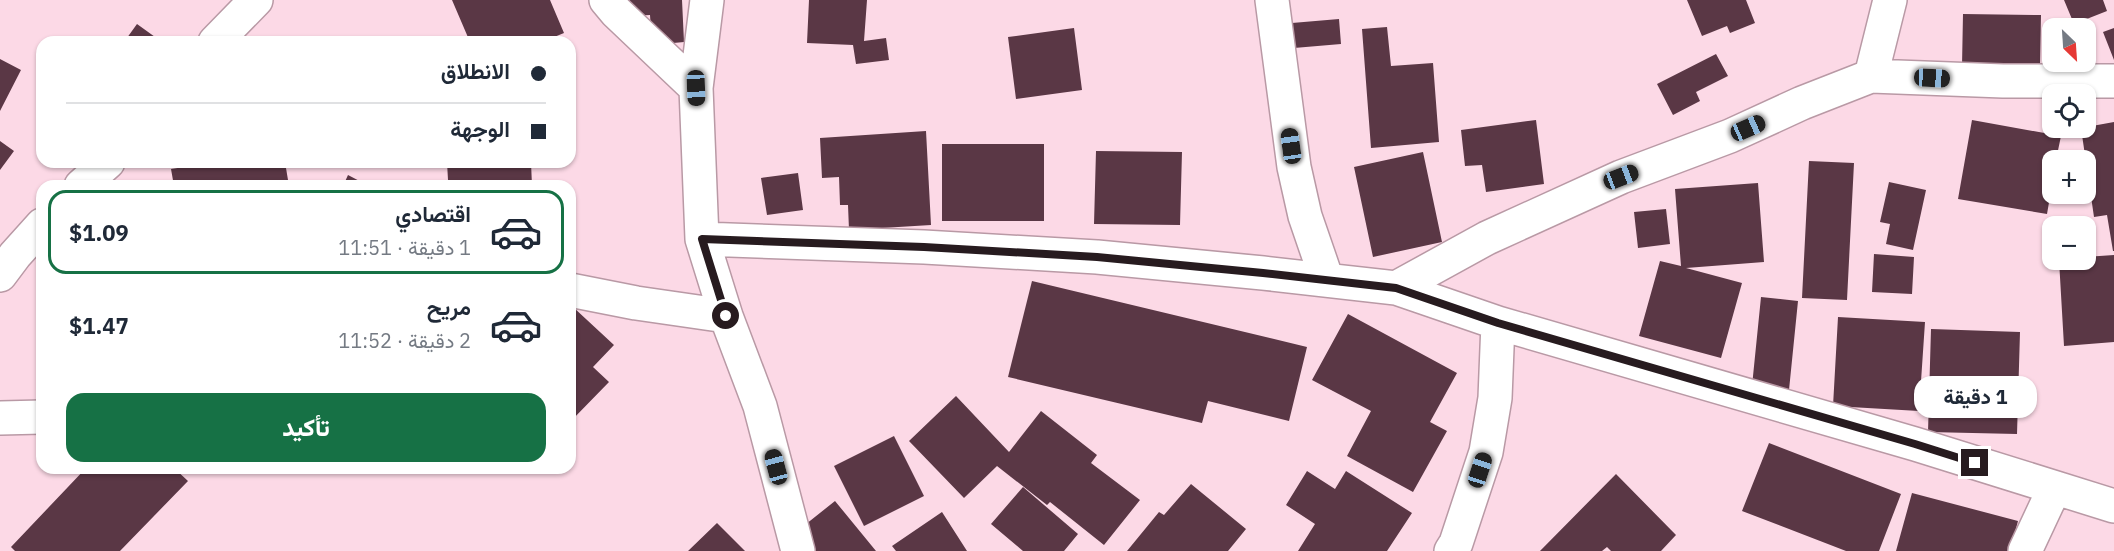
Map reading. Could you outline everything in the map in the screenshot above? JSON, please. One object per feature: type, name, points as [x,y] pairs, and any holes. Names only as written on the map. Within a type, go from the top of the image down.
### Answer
[{"type":"street","points":[[221,36],[256,0]]},
{"type":"street","points":[[606,0],[696,88]]},
{"type":"street","points":[[706,0],[696,88],[702,239],[726,316],[760,406],[798,551]]},
{"type":"street","points":[[1272,0],[1294,167],[1305,216],[1327,280]]},
{"type":"street","points":[[1871,76],[1890,0]]},
{"type":"street","points":[[1396,288],[1487,238],[1621,177],[1730,136],[1802,103],[1871,76],[2003,81],[2114,81]]},
{"type":"street","points":[[88,180],[101,168]]},
{"type":"street","points":[[0,275],[36,232]]},
{"type":"street","points":[[702,239],[924,247],[1097,257],[1396,288],[1498,323],[1915,444],[2114,506]]},
{"type":"street","points":[[576,291],[636,303],[726,316]]},
{"type":"street","points":[[1451,551],[1456,543],[1486,452],[1495,398],[1498,323]]},
{"type":"street","points":[[0,418],[36,417]]},
{"type":"street","points":[[2025,551],[2054,489]]},
{"type":"building","points":[[452,0],[550,0],[564,33],[557,36],[467,36]]},
{"type":"building","points":[[613,0],[682,0],[684,42],[652,45],[650,15],[614,17]]},
{"type":"building","points":[[809,0],[867,0],[864,41],[886,38],[889,60],[856,64],[853,45],[807,43]]},
{"type":"building","points":[[1687,0],[1746,0],[1755,23],[1730,33],[1727,26],[1702,36]]},
{"type":"building","points":[[2064,0],[2103,0],[2107,11],[2089,18],[2072,18]]},
{"type":"building","points":[[1963,14],[2041,15],[2040,67],[1962,66]]},
{"type":"building","points":[[1339,19],[1341,44],[1294,48],[1292,23]]},
{"type":"building","points":[[137,24],[154,36],[128,36]]},
{"type":"building","points":[[1387,27],[1391,66],[1433,63],[1439,142],[1371,148],[1362,29]]},
{"type":"building","points":[[1074,28],[1082,90],[1016,99],[1008,37]]},
{"type":"building","points":[[2114,28],[2114,60],[2103,32]]},
{"type":"building","points":[[1716,54],[1728,76],[1696,92],[1700,101],[1673,115],[1657,84]]},
{"type":"building","points":[[0,59],[21,70],[0,111]]},
{"type":"building","points":[[1536,120],[1544,184],[1486,192],[1482,165],[1465,166],[1461,130]]},
{"type":"building","points":[[1972,120],[2042,133],[2042,138],[2061,138],[2058,150],[2042,150],[2042,204],[2049,204],[2047,214],[1958,199]]},
{"type":"building","points":[[2114,122],[2114,251],[2107,215],[2094,216],[2092,204],[2096,204],[2096,150],[2084,150],[2082,138],[2096,138],[2096,125]]},
{"type":"building","points":[[926,131],[931,225],[849,230],[848,205],[840,205],[839,177],[822,178],[820,138]]},
{"type":"building","points":[[0,141],[14,151],[0,170]]},
{"type":"building","points":[[942,144],[1044,144],[1044,221],[942,221]]},
{"type":"building","points":[[1096,151],[1182,152],[1180,225],[1094,224]]},
{"type":"building","points":[[1423,152],[1442,242],[1373,257],[1354,167]]},
{"type":"building","points":[[1809,161],[1854,163],[1847,300],[1802,298]]},
{"type":"building","points":[[286,168],[288,180],[173,180],[171,169]]},
{"type":"building","points":[[447,168],[531,168],[532,180],[448,180]]},
{"type":"building","points":[[798,173],[803,210],[767,215],[761,178]]},
{"type":"building","points":[[348,175],[358,180],[346,180]]},
{"type":"building","points":[[1889,182],[1926,190],[1913,250],[1886,244],[1890,224],[1880,222]]},
{"type":"building","points":[[1758,183],[1764,262],[1686,268],[1742,283],[1721,358],[1639,336],[1660,261],[1681,266],[1675,189]]},
{"type":"building","points":[[1666,209],[1670,244],[1638,248],[1634,212]]},
{"type":"building","points":[[1874,254],[1914,257],[1912,294],[1872,292]]},
{"type":"building","points":[[2114,255],[2114,342],[2064,346],[2060,270],[2096,270],[2096,256]]},
{"type":"building","points":[[1032,281],[1307,347],[1289,421],[1208,401],[1202,423],[1008,377]]},
{"type":"building","points":[[1761,297],[1798,301],[1789,390],[1752,386]]},
{"type":"building","points":[[576,310],[614,345],[593,367],[609,382],[576,416]]},
{"type":"building","points":[[1348,314],[1457,373],[1430,422],[1447,431],[1413,492],[1347,456],[1371,411],[1312,380]]},
{"type":"building","points":[[1838,317],[1925,322],[1919,411],[1833,406]]},
{"type":"building","points":[[1931,329],[2020,332],[2017,434],[1928,432]]},
{"type":"building","points":[[956,396],[1009,452],[1041,411],[1097,455],[1091,463],[1140,500],[1104,545],[1050,502],[1047,505],[997,466],[964,498],[909,441]]},
{"type":"building","points":[[894,436],[924,496],[864,526],[834,466]]},
{"type":"building","points":[[1769,443],[1901,494],[1879,551],[1846,551],[1742,511]]},
{"type":"building","points":[[1307,471],[1335,489],[1346,471],[1412,513],[1387,551],[1298,551],[1315,524],[1286,505]]},
{"type":"building","points":[[80,474],[180,474],[188,481],[120,551],[15,551],[11,547]]},
{"type":"building","points":[[1616,474],[1676,535],[1661,551],[1611,551],[1607,547],[1602,551],[1540,551]]},
{"type":"building","points":[[1191,484],[1246,529],[1228,551],[1127,551],[1159,512],[1164,515]]},
{"type":"building","points":[[1023,487],[1078,534],[1064,551],[1023,551],[991,524]]},
{"type":"building","points":[[1912,493],[2018,521],[2010,551],[1896,551]]},
{"type":"building","points":[[835,501],[876,551],[795,551],[786,540]]},
{"type":"building","points":[[942,512],[967,551],[896,551],[892,546]]},
{"type":"building","points":[[717,523],[745,551],[688,551]]},
{"type":"route","points":[[726,316],[702,239],[924,247],[1097,257],[1350,282],[1396,288],[1498,323],[1975,463]]}]
